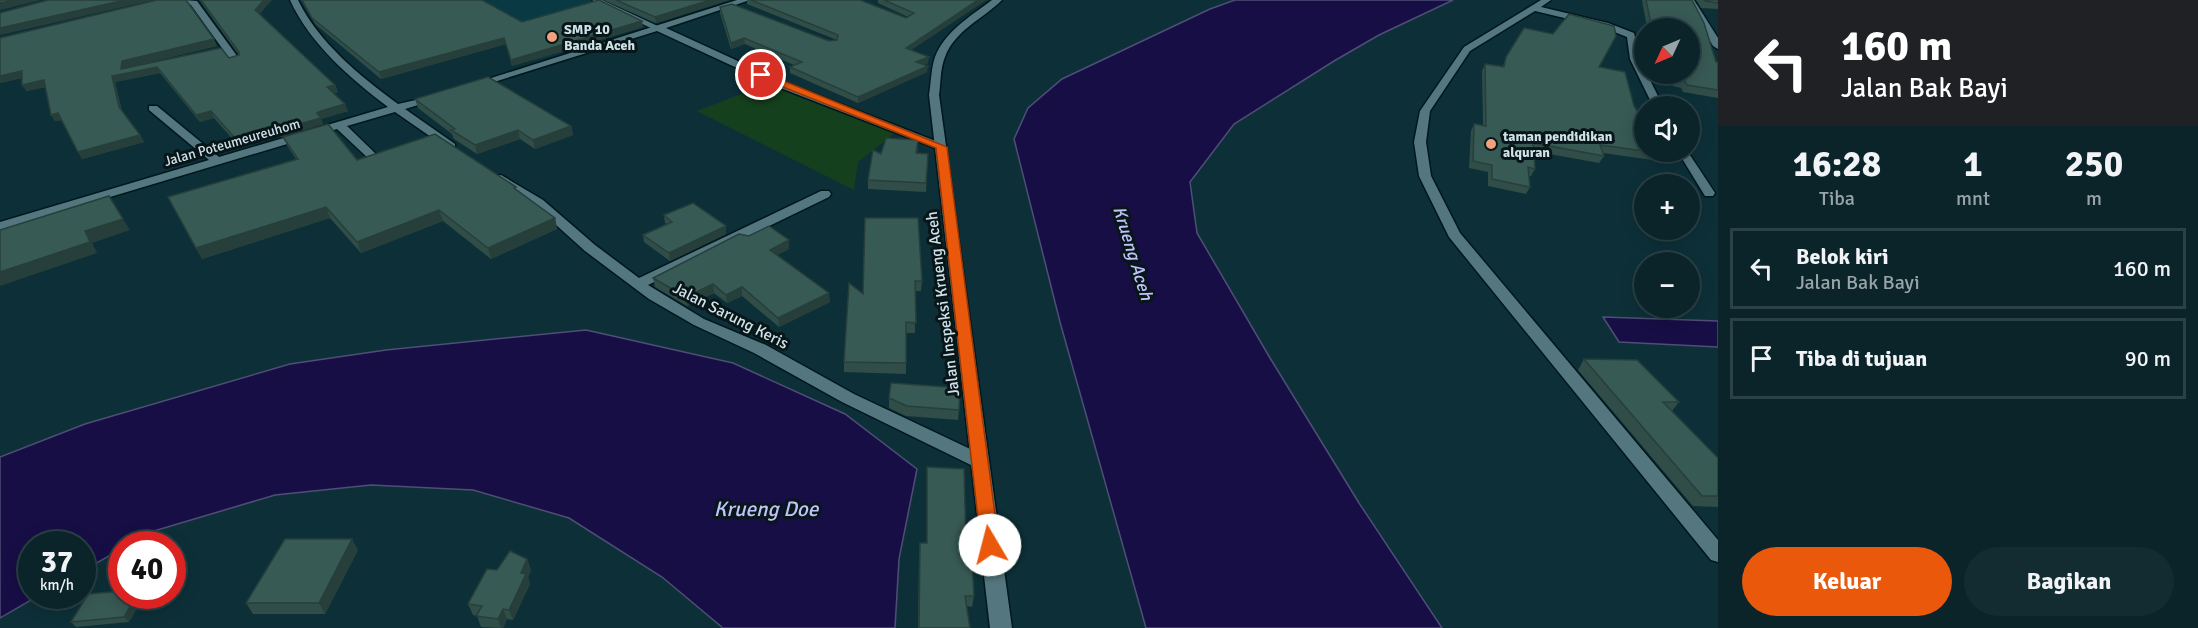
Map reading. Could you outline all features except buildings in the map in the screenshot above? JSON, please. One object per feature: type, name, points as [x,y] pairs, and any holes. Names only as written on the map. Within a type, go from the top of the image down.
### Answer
[{"type":"street","points":[[294,0],[297,10],[347,66],[396,109],[460,152]]},
{"type":"street","name":"Jalan Inspeksi Krueng Aceh","points":[[998,0],[951,39],[940,57],[934,95],[1001,628]]},
{"type":"street","points":[[1547,0],[1467,49],[1443,82],[1425,111],[1420,142],[1425,176],[1454,234],[1718,554]]},
{"type":"street","points":[[1690,0],[1718,46]]},
{"type":"street","points":[[194,2],[235,60]]},
{"type":"street","points":[[463,88],[733,4],[745,4]]},
{"type":"street","points":[[1533,8],[1619,29],[1631,35],[1635,59],[1653,96]]},
{"type":"street","points":[[658,28],[782,85],[942,147]]},
{"type":"street","points":[[216,52],[227,49]]},
{"type":"street","name":"Jalan Poteumeureuhom","points":[[0,226],[441,95]]},
{"type":"street","points":[[153,108],[218,162]]},
{"type":"street","points":[[340,126],[373,158]]},
{"type":"street","points":[[1689,162],[1709,193]]},
{"type":"street","name":"Jalan Sarung Keris","points":[[484,168],[538,204],[590,248],[654,296],[699,322],[760,349],[848,398],[979,462]]},
{"type":"street","points":[[638,284],[825,194]]},
{"type":"lane","points":[[596,0],[658,28]]},
{"type":"shaded area","name":"SMP 10 Banda Aceh","points":[[659,0],[687,13],[534,61],[433,1]]},
{"type":"green space","points":[[772,82],[896,132],[858,162],[854,190],[697,111]]},
{"type":"water","name":"Krueng Aceh","points":[[1235,0],[1453,0],[1379,35],[1234,124],[1190,182],[1197,233],[1359,503],[1442,628],[1146,628],[1060,322],[1014,139],[1028,108],[1062,79],[1210,9]]},
{"type":"water","points":[[1603,317],[1718,321],[1718,347],[1619,342]]},
{"type":"water","name":"Krueng Doe","points":[[586,330],[733,363],[845,414],[917,469],[899,559],[895,628],[723,628],[662,577],[569,518],[473,490],[371,485],[275,495],[154,531],[108,531],[108,557],[96,563],[96,531],[18,531],[18,608],[0,618],[0,457],[85,424],[290,364],[386,350]]},
{"type":"place","name":"SMP 10 Banda Aceh","points":[[552,37]]},
{"type":"place","name":"taman pendidikan alquran","points":[[1491,144]]},
{"type":"route","points":[[761,75],[942,147],[990,545]]}]
